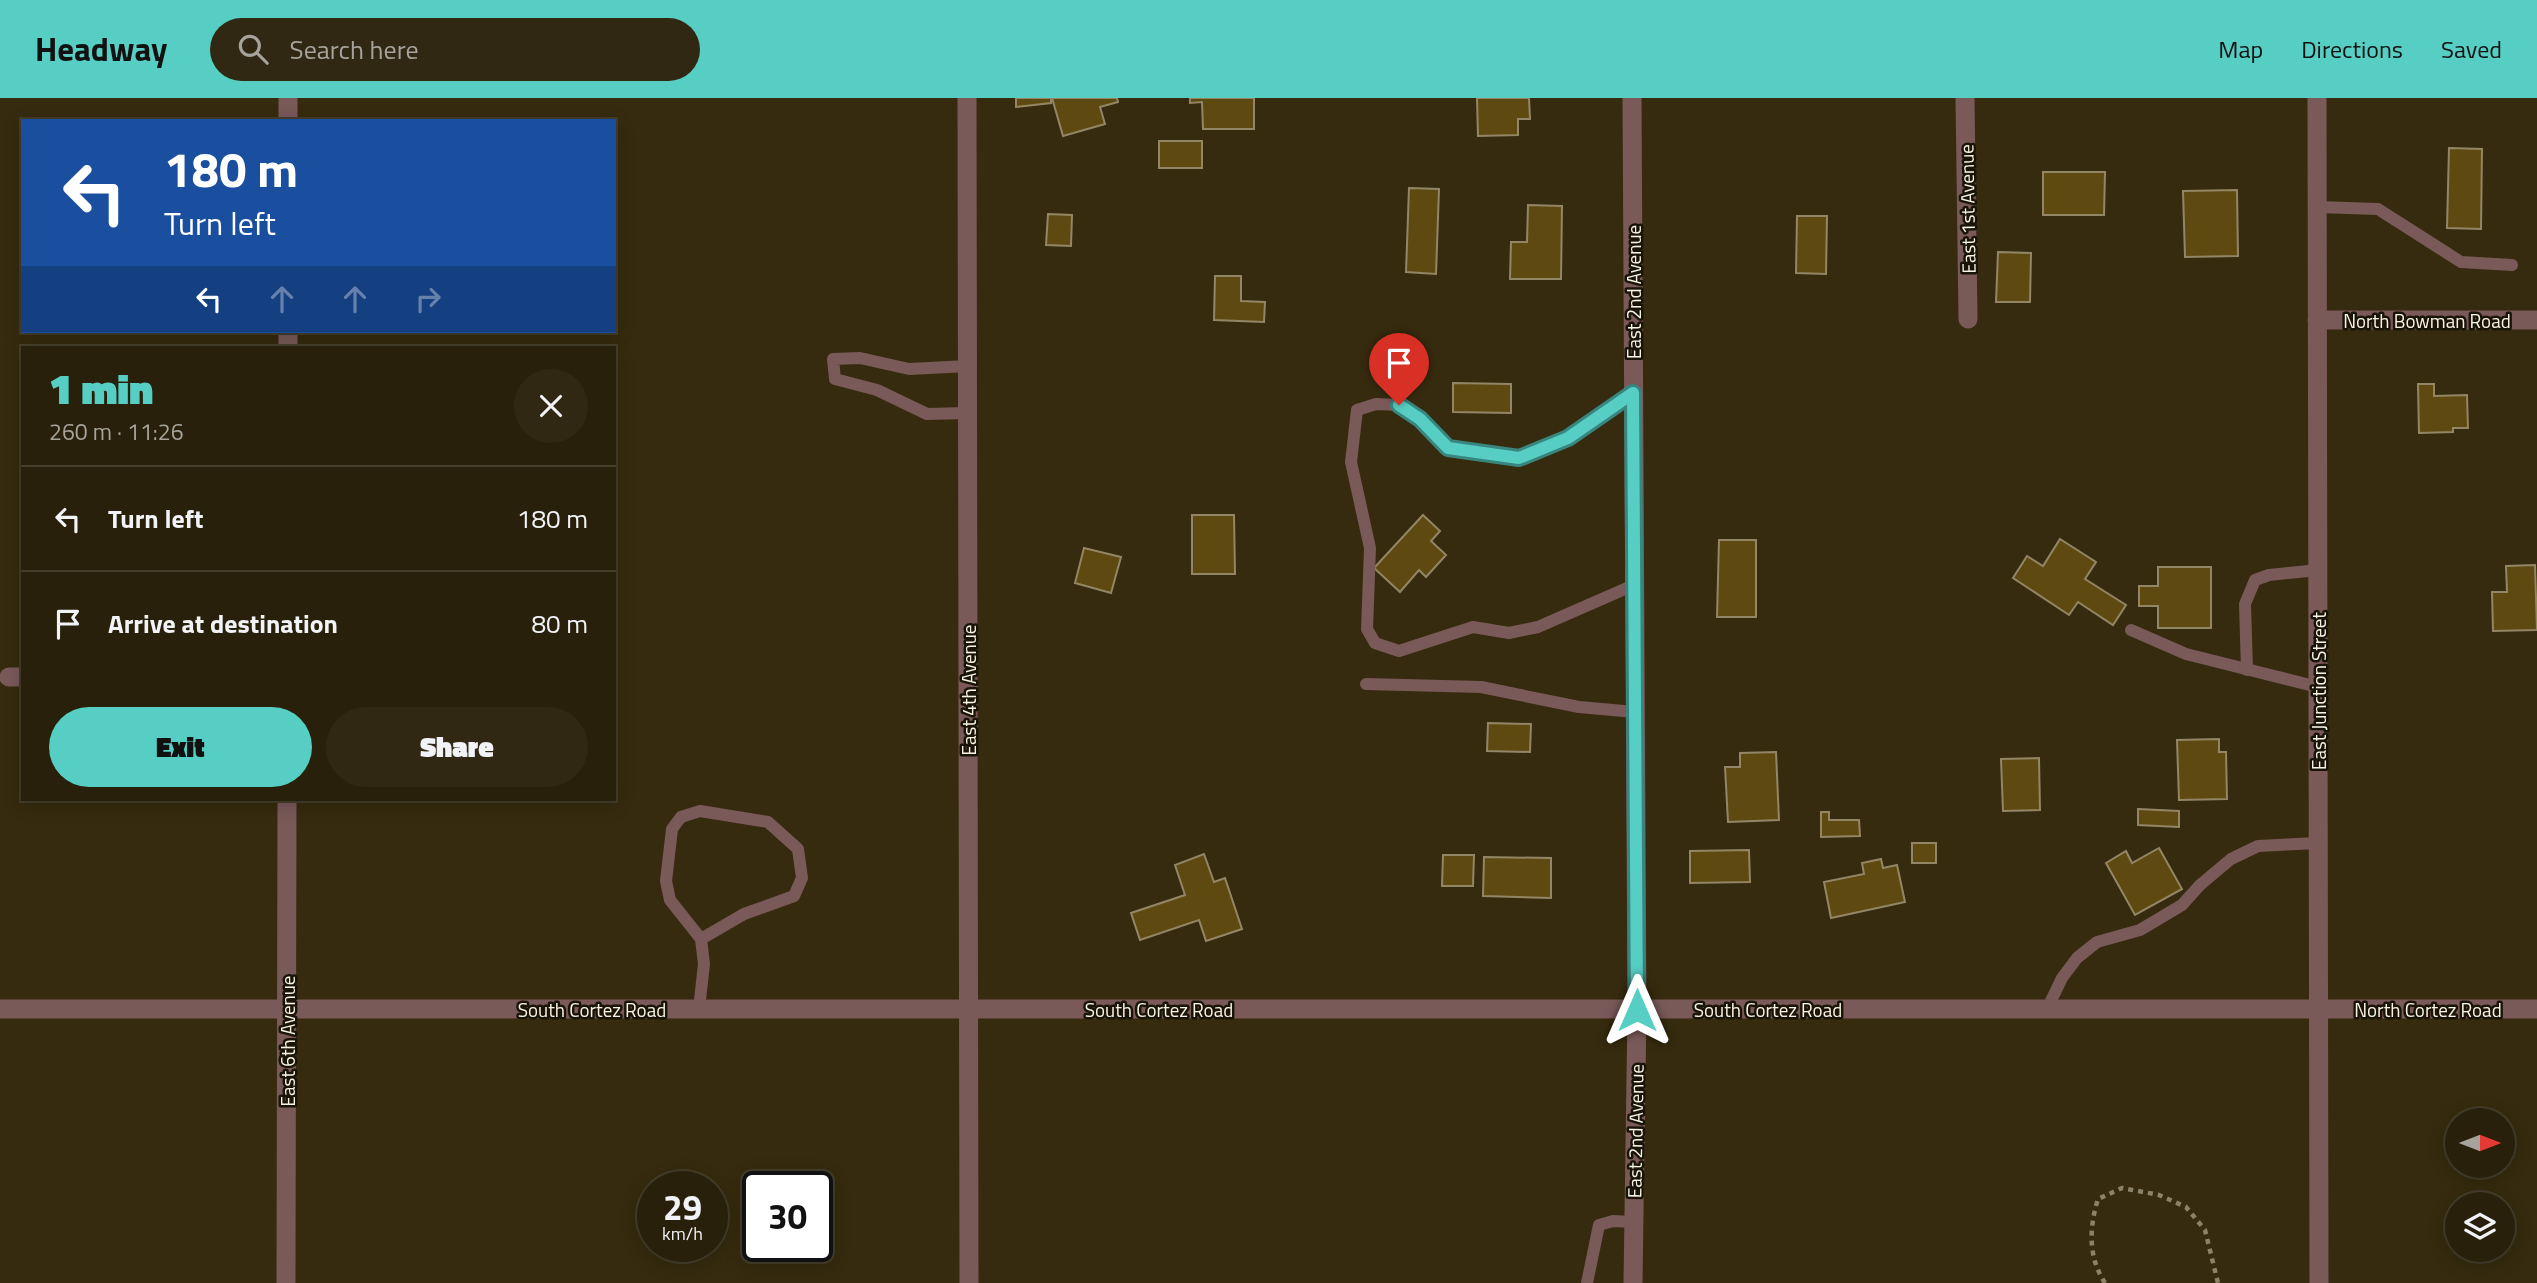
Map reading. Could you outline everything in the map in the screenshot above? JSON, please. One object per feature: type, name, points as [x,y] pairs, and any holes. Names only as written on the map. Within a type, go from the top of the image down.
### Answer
[{"type":"street","points":[[288,98],[288,119]]},
{"type":"street","name":"East 4th Avenue","points":[[967,98],[969,1283]]},
{"type":"street","name":"East 2nd Avenue","points":[[1632,98],[1637,1010],[1633,1283]]},
{"type":"street","name":"East 1st Avenue","points":[[1965,98],[1969,319]]},
{"type":"street","name":"East Junction Street","points":[[2317,98],[2319,1283]]},
{"type":"street","name":"North Bowman Road","points":[[2317,320],[2537,320]]},
{"type":"street","name":"East 6th Avenue","points":[[286,1283],[287,801]]},
{"type":"street","name":"South Cortez Road","points":[[0,1009],[2318,1009]]},
{"type":"street","name":"North Cortez Road","points":[[2318,1009],[2537,1009]]},
{"type":"lane","points":[[2317,207],[2378,209],[2460,262],[2512,265]]},
{"type":"lane","points":[[968,366],[909,369],[860,358],[833,359],[835,379],[877,390],[928,414],[968,413]]},
{"type":"lane","points":[[1633,393],[1568,438],[1519,458],[1448,448],[1420,419],[1399,405],[1376,404],[1357,410],[1351,462],[1370,548],[1367,629],[1375,643],[1399,651],[1473,627],[1509,633],[1538,627],[1634,585]]},
{"type":"lane","points":[[2247,670],[2245,604],[2255,580],[2269,575],[2318,570]]},
{"type":"lane","points":[[2130,630],[2186,654],[2318,687]]},
{"type":"lane","points":[[1366,684],[1480,687],[1579,707],[1635,712]]},
{"type":"lane","points":[[699,1009],[704,964],[701,939],[670,900],[666,881],[672,829],[681,817],[700,811],[768,821],[798,849],[802,878],[794,897],[744,914],[701,939]]},
{"type":"lane","points":[[2048,1009],[2062,978],[2077,958],[2097,942],[2140,930],[2182,905],[2200,885],[2231,859],[2258,846],[2318,843]]},
{"type":"lane","points":[[1587,1283],[1599,1225],[1613,1221],[1634,1222]]},
{"type":"path","points":[[2105,1283],[2093,1256],[2090,1225],[2098,1199],[2122,1188],[2159,1195],[2186,1207],[2205,1230],[2218,1283]]},
{"type":"building","points":[[1016,98],[1051,98],[1051,103],[1016,107]]},
{"type":"building","points":[[1052,98],[1117,98],[1118,102],[1100,107],[1105,124],[1063,136]]},
{"type":"building","points":[[1190,98],[1254,98],[1254,129],[1203,129],[1202,102],[1190,103]]},
{"type":"building","points":[[1477,98],[1529,98],[1530,119],[1518,119],[1518,135],[1478,136]]},
{"type":"building","points":[[1159,141],[1202,141],[1202,168],[1159,168]]},
{"type":"building","points":[[2449,148],[2482,149],[2481,229],[2447,228]]},
{"type":"building","points":[[2043,172],[2105,172],[2104,215],[2043,215]]},
{"type":"building","points":[[1409,188],[1439,189],[1436,274],[1406,272]]},
{"type":"building","points":[[2237,190],[2238,256],[2185,257],[2183,191]]},
{"type":"building","points":[[1528,205],[1562,206],[1561,279],[1510,279],[1511,242],[1527,242]]},
{"type":"building","points":[[1048,214],[1072,215],[1071,246],[1046,245]]},
{"type":"building","points":[[1797,216],[1827,216],[1826,274],[1796,273]]},
{"type":"building","points":[[1998,252],[2031,253],[2030,302],[1996,302]]},
{"type":"building","points":[[1215,276],[1241,276],[1241,301],[1265,302],[1264,322],[1214,320]]},
{"type":"building","points":[[1453,383],[1511,384],[1511,413],[1453,412]]},
{"type":"building","points":[[2418,384],[2434,384],[2434,396],[2467,395],[2468,428],[2453,428],[2453,432],[2419,433]]},
{"type":"building","points":[[1192,515],[1234,515],[1235,574],[1192,574]]},
{"type":"building","points":[[1423,515],[1440,531],[1431,541],[1446,555],[1426,577],[1419,570],[1400,592],[1374,568]]},
{"type":"building","points":[[2060,539],[2096,562],[2085,579],[2126,605],[2113,625],[2078,602],[2069,615],[2013,578],[2027,556],[2043,566]]},
{"type":"building","points":[[1719,540],[1756,540],[1756,617],[1717,617]]},
{"type":"building","points":[[1084,548],[1121,557],[1111,593],[1075,583]]},
{"type":"building","points":[[2535,565],[2537,630],[2493,631],[2492,592],[2507,592],[2506,566]]},
{"type":"building","points":[[2158,567],[2211,567],[2211,628],[2158,628],[2158,606],[2139,606],[2139,586],[2158,586]]},
{"type":"building","points":[[1488,723],[1531,724],[1530,752],[1487,751]]},
{"type":"building","points":[[2219,739],[2219,752],[2226,752],[2227,799],[2179,800],[2177,740]]},
{"type":"building","points":[[1776,752],[1779,820],[1728,822],[1725,767],[1740,767],[1740,753]]},
{"type":"building","points":[[2039,758],[2040,810],[2003,811],[2001,759]]},
{"type":"building","points":[[2138,809],[2179,811],[2179,827],[2138,825]]},
{"type":"building","points":[[1821,812],[1829,812],[1829,820],[1859,820],[1860,836],[1821,837]]},
{"type":"building","points":[[1912,843],[1936,843],[1936,863],[1912,863]]},
{"type":"building","points":[[2159,848],[2182,889],[2135,915],[2106,863],[2126,851],[2132,863]]},
{"type":"building","points":[[1749,850],[1750,882],[1690,883],[1690,851]]},
{"type":"building","points":[[1204,854],[1214,882],[1225,878],[1242,929],[1206,941],[1199,920],[1140,940],[1131,913],[1185,895],[1175,865]]},
{"type":"building","points":[[1443,855],[1474,855],[1473,886],[1442,886]]},
{"type":"building","points":[[1484,857],[1551,858],[1551,898],[1483,896]]},
{"type":"building","points":[[1881,859],[1883,868],[1897,865],[1905,902],[1831,918],[1824,882],[1864,874],[1862,863]]},
{"type":"route","points":[[1399,405],[1420,419],[1448,448],[1519,458],[1568,438],[1633,393],[1637,1010]]}]
